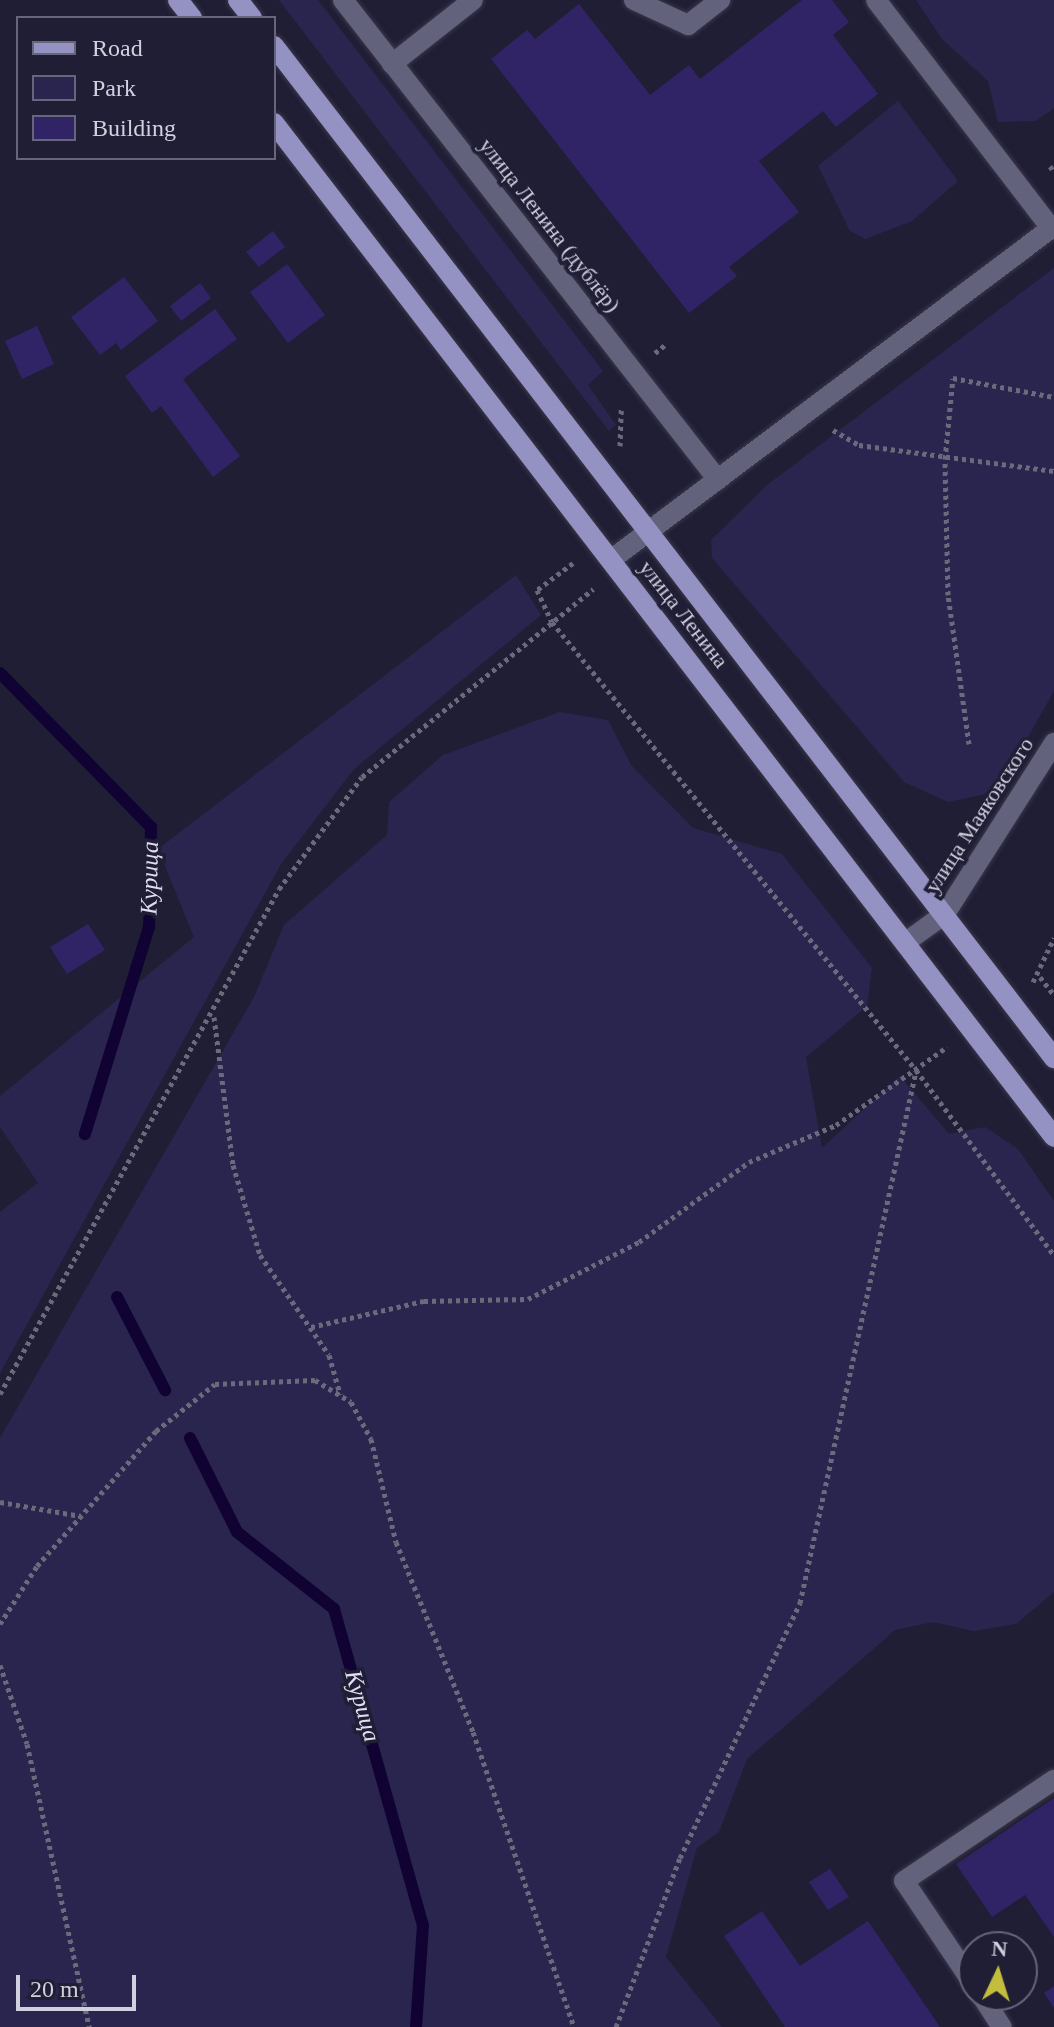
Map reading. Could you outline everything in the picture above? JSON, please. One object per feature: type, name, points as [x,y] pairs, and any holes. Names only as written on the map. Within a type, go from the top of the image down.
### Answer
[{"type":"main road","points":[[178,0],[190,16]]},
{"type":"main road","points":[[238,0],[250,16]]},
{"type":"main road","name":"улица Ленина","points":[[276,49],[651,530],[1054,1058]]},
{"type":"main road","name":"улица Ленина","points":[[276,126],[1054,1137]]},
{"type":"street","name":"улица Ленина (дублёр)","points":[[343,0],[718,480]]},
{"type":"street","points":[[392,64],[473,0]]},
{"type":"street","points":[[634,0],[688,25],[720,0]]},
{"type":"street","points":[[612,559],[1052,227],[876,0]]},
{"type":"street","name":"улица Маяковского","points":[[906,942],[945,914],[1054,743]]},
{"type":"street","points":[[958,1961],[904,1881],[1054,1780]]},
{"type":"path","points":[[969,744],[948,595],[945,459],[953,378],[1054,397]]},
{"type":"path","points":[[620,393],[620,447]]},
{"type":"path","points":[[811,409],[859,445],[945,459],[1054,471]]},
{"type":"path","points":[[579,571],[572,562],[537,590],[552,622],[916,1070],[1054,1255]]},
{"type":"path","points":[[0,1394],[214,1016],[279,889],[362,777],[594,588],[587,579]]},
{"type":"path","points":[[1033,982],[1040,977],[1054,938]]},
{"type":"path","points":[[1040,977],[1054,995]]},
{"type":"path","points":[[214,1016],[233,1165],[260,1255],[311,1327],[340,1396],[371,1439],[396,1542],[473,1732],[574,2027]]},
{"type":"path","points":[[311,1327],[424,1301],[528,1299],[639,1242],[749,1162],[836,1125],[957,1039]]},
{"type":"path","points":[[616,2027],[680,1858],[800,1603],[916,1070]]},
{"type":"path","points":[[0,1624],[37,1566],[156,1431],[215,1384],[315,1380],[340,1396]]},
{"type":"path","points":[[0,1502],[82,1516]]},
{"type":"path","points":[[0,1665],[27,1744],[89,2027]]},
{"type":"green space","points":[[279,0],[318,0],[603,371],[588,385],[616,425],[609,431]]},
{"type":"green space","points":[[916,0],[1054,0],[1054,108],[1036,121],[998,122],[988,81],[942,39]]},
{"type":"green space","points":[[898,101],[958,181],[912,221],[865,239],[850,231],[818,166]]},
{"type":"green space","points":[[1054,268],[1054,691],[1005,778],[985,794],[948,802],[904,782],[712,558],[711,540],[767,485]]},
{"type":"green space","points":[[516,575],[541,615],[354,769],[281,864],[0,1373],[0,1212],[38,1183],[0,1127],[0,1096],[194,937],[158,849]]},
{"type":"green space","points":[[560,712],[608,720],[631,765],[693,828],[782,854],[872,968],[867,1006],[806,1057],[822,1148],[900,1076],[949,1134],[985,1127],[1018,1149],[1054,1201],[1054,1592],[1016,1624],[974,1631],[933,1622],[895,1630],[747,1759],[719,1832],[697,1848],[666,1957],[722,2027],[0,2027],[0,1438],[254,997],[284,925],[387,835],[389,802],[443,755]]},
{"type":"building","points":[[802,0],[832,0],[849,22],[833,35],[878,94],[836,127],[823,111],[759,161],[799,212],[729,267],[737,276],[689,313],[491,59],[527,30],[535,39],[579,4],[650,95],[689,65],[700,79]]},
{"type":"building","points":[[273,231],[285,247],[259,267],[246,252]]},
{"type":"building","points":[[287,264],[325,315],[288,343],[250,292]]},
{"type":"building","points":[[124,277],[158,321],[121,350],[116,343],[100,355],[71,317]]},
{"type":"building","points":[[200,283],[211,298],[181,321],[170,306]]},
{"type":"building","points":[[215,309],[237,339],[183,379],[240,456],[213,477],[161,406],[152,413],[125,376]]},
{"type":"building","points":[[37,326],[54,364],[22,379],[5,341]]},
{"type":"building","points":[[88,924],[105,950],[67,974],[50,947]]},
{"type":"building","points":[[1054,1798],[1054,1937],[1025,1895],[992,1917],[956,1864]]},
{"type":"building","points":[[830,1869],[849,1897],[828,1910],[809,1882]]},
{"type":"building","points":[[762,1911],[800,1966],[868,1921],[940,2027],[785,2027],[724,1936]]},
{"type":"building","points":[[1054,1986],[1054,2008],[1044,1993]]},
{"type":"waterway","name":"Курица","points":[[0,673],[151,827],[149,927],[85,1134]]},
{"type":"waterway","name":"Курица","points":[[117,1297],[165,1390]]},
{"type":"waterway","name":"Курица","points":[[190,1438],[237,1532],[334,1609],[423,1925],[416,2027]]}]
